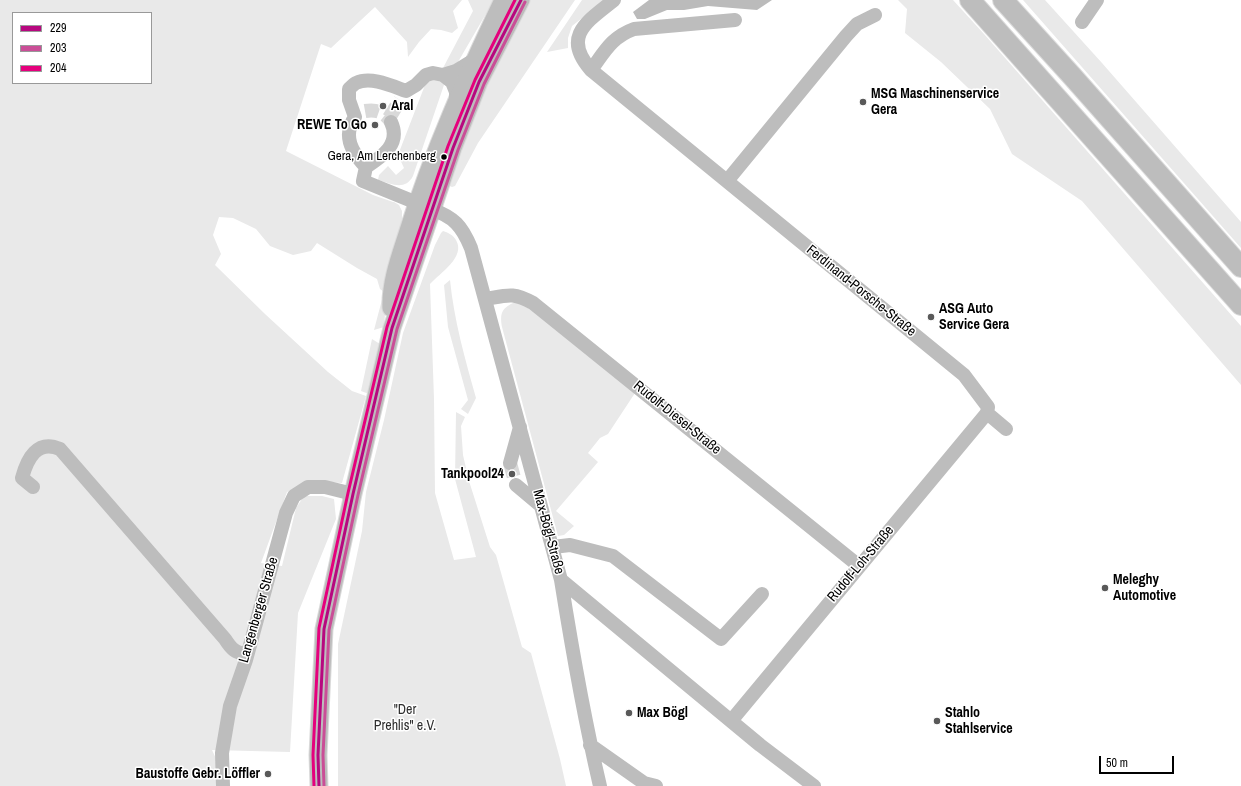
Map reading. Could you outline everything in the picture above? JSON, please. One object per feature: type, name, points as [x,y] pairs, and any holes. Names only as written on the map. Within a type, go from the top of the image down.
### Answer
[{"type":"highway","points":[[970,0],[1241,305]]},
{"type":"highway","points":[[1003,0],[1241,267]]},
{"type":"main road","points":[[319,786],[318,755],[324,629],[353,494],[392,328],[406,282],[418,251],[424,206],[456,100],[503,0]]},
{"type":"main road","points":[[424,206],[453,148],[479,82],[522,0]]},
{"type":"street","name":"Ferdinand-Porsche-Straße","points":[[614,0],[586,24],[580,32],[578,48],[591,70],[964,375],[987,410],[1006,429]]},
{"type":"street","points":[[1082,22],[1097,0]]},
{"type":"street","points":[[727,181],[857,24],[875,15]]},
{"type":"street","points":[[591,70],[614,40],[622,33],[634,29],[735,20]]},
{"type":"street","points":[[391,122],[394,129],[394,138],[391,146],[385,154],[366,167],[357,158],[350,147],[350,129],[352,122],[360,114],[349,100],[349,89],[356,83],[368,81],[382,83],[403,96],[426,75],[433,73],[444,75],[456,71],[474,60]]},
{"type":"street","points":[[444,75],[452,82],[456,92],[456,100]]},
{"type":"street","name":"Max-Bögl-Straße","points":[[366,167],[363,181],[448,216],[466,234],[486,299],[561,580],[760,745],[814,786]]},
{"type":"street","name":"Rudolf-Diesel-Straße","points":[[486,299],[509,294],[521,296],[533,302],[859,566]]},
{"type":"street","name":"Rudolf-Loh-Straße","points":[[731,721],[987,410]]},
{"type":"street","points":[[510,464],[520,427]]},
{"type":"street","points":[[34,488],[22,478],[29,458],[36,450],[46,445],[52,445],[60,449],[220,633],[230,647],[236,652],[247,655]]},
{"type":"street","points":[[516,485],[541,506]]},
{"type":"street","name":"Langenberger Straße","points":[[223,786],[222,753],[230,706],[247,655],[286,513],[294,496],[308,487],[326,486],[353,494]]},
{"type":"street","points":[[552,547],[570,545],[613,556],[722,640],[762,594]]},
{"type":"street","points":[[561,580],[590,744],[600,786]]},
{"type":"street","points":[[590,744],[644,783],[656,786]]},
{"type":"green space","points":[[0,0],[462,0],[453,11],[458,28],[452,33],[431,29],[408,57],[407,42],[375,7],[331,48],[321,44],[286,151],[373,195],[399,205],[402,211],[402,219],[387,288],[384,327],[374,330],[384,292],[380,289],[377,279],[317,243],[311,251],[293,255],[270,246],[256,229],[233,218],[219,217],[213,235],[221,254],[215,265],[265,314],[328,372],[352,391],[366,396],[342,483],[328,482],[307,484],[287,492],[261,563],[282,566],[296,508],[304,496],[322,496],[334,499],[336,519],[298,613],[290,752],[212,750],[218,763],[218,786],[0,786]]},
{"type":"green space","points":[[468,0],[494,0],[458,62],[452,66],[443,68],[473,11]]},
{"type":"green space","points":[[528,0],[575,0],[478,143],[455,186],[452,187],[447,185],[480,95]]},
{"type":"green space","points":[[582,0],[605,0],[572,26],[568,38],[568,48],[547,52]]},
{"type":"green space","points":[[898,0],[953,0],[984,34],[1241,326],[1241,385],[1082,201],[1012,154],[990,109],[941,62],[905,33],[907,9]]},
{"type":"green space","points":[[1023,0],[1045,0],[1102,63],[1241,222],[1241,248]]},
{"type":"green space","points":[[432,79],[445,82],[413,176],[410,181],[402,185],[378,180],[379,175],[388,166],[396,175],[404,168],[398,155],[425,85]]},
{"type":"green space","name":"\"Der Prehlis\" e.V.","points":[[443,231],[454,237],[458,246],[458,252],[445,270],[430,284],[434,399],[435,493],[454,560],[476,557],[455,479],[456,412],[465,417],[461,426],[463,455],[469,481],[490,547],[496,555],[522,647],[531,653],[566,786],[338,786],[338,644],[362,531],[366,492],[384,420],[403,333],[435,245]]},
{"type":"green space","points":[[450,280],[457,325],[476,398],[468,414],[461,409],[468,400],[448,327],[444,285]]},
{"type":"green space","points":[[513,303],[519,303],[533,311],[635,393],[608,434],[600,438],[588,453],[598,462],[556,511],[574,526],[564,535],[558,536],[502,327],[502,312],[506,307]]},
{"type":"green space","points":[[372,339],[380,344],[369,394],[361,391]]},
{"type":"shaded area","points":[[649,0],[772,0],[757,10],[708,6],[684,10],[667,10],[645,19],[637,19],[633,12]]},
{"type":"tunnel","points":[[389,118],[400,100]]},
{"type":"tunnel","points":[[365,111],[373,110],[380,112],[391,122]]},
{"type":"tunnel","points":[[510,463],[516,485]]},
{"type":"transit line","name":"204","points":[[314,786],[313,755],[319,628],[348,493],[387,327],[448,146],[475,80],[515,0]]},
{"type":"transit line","name":"229","points":[[319,786],[318,755],[324,629],[353,494],[392,328],[453,148],[479,82],[521,0]]},
{"type":"transit line","name":"203","points":[[324,786],[323,755],[329,630],[358,495],[397,329],[458,150],[484,84],[525,2]]},
{"type":"place","name":"MSG Maschinenservice Gera","points":[[863,102]]},
{"type":"place","name":"Aral","points":[[383,106]]},
{"type":"place","name":"REWE To Go","points":[[375,125]]},
{"type":"place","name":"Gera, Am Lerchenberg","points":[[444,157]]},
{"type":"place","name":"ASG Auto Service Gera","points":[[931,317]]},
{"type":"place","name":"Tankpool24","points":[[512,474]]},
{"type":"place","name":"Meleghy Automotive","points":[[1105,588]]},
{"type":"place","name":"Max Bögl","points":[[629,713]]},
{"type":"place","name":"Stahlo Stahlservice","points":[[937,721]]},
{"type":"place","name":"Baustoffe Gebr. Löffler","points":[[268,774]]}]
